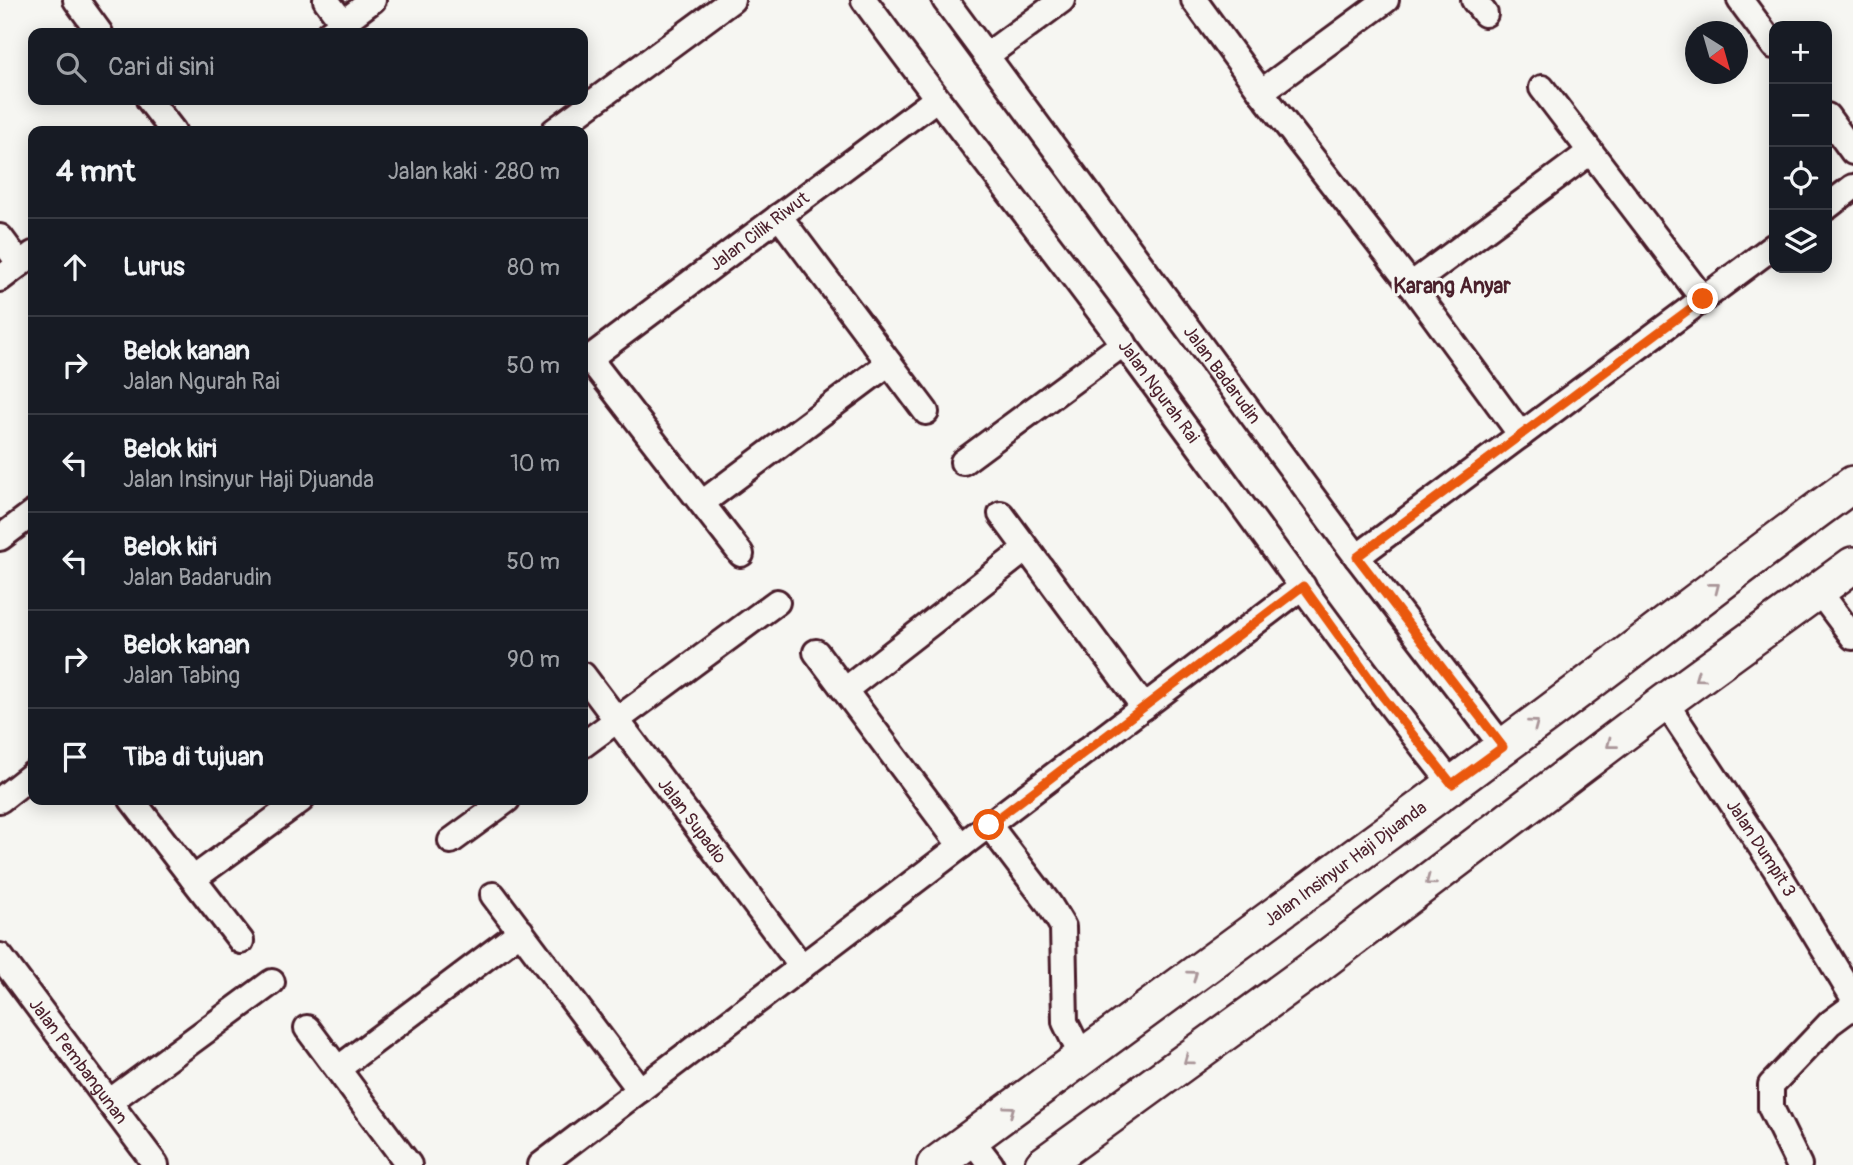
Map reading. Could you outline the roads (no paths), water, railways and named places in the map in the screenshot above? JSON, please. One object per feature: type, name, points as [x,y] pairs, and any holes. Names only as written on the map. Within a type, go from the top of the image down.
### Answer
[{"type":"main road","name":"Jalan Insinyur Haji Djuanda","points":[[935,1165],[981,1152],[1082,1057],[1503,747],[1759,552],[1853,484]]},
{"type":"main road","points":[[1043,1165],[1356,937],[1665,702],[1853,565]]},
{"type":"street","points":[[76,0],[96,28]]},
{"type":"street","points":[[326,0],[336,28],[373,0]]},
{"type":"street","points":[[561,126],[732,0]]},
{"type":"street","name":"Jalan Ngurah Rai","points":[[864,0],[936,99],[1124,343],[1383,697],[1452,784]]},
{"type":"street","name":"Jalan Badarudin","points":[[944,0],[1357,557],[1503,747]]},
{"type":"street","points":[[986,55],[1062,0]]},
{"type":"street","points":[[1194,0],[1261,92],[1411,285],[1521,435]]},
{"type":"street","points":[[1261,92],[1386,0]]},
{"type":"street","points":[[1740,0],[1769,39]]},
{"type":"street","points":[[1542,88],[1703,299]]},
{"type":"street","name":"Jalan Cilik Riwut","points":[[588,359],[936,99]]},
{"type":"street","points":[[153,105],[169,126]]},
{"type":"street","points":[[1832,123],[1853,152]]},
{"type":"street","points":[[1411,285],[1590,152]]},
{"type":"street","points":[[1832,203],[1853,187]]},
{"type":"street","points":[[779,216],[926,412]]},
{"type":"street","points":[[0,237],[27,259],[0,279]]},
{"type":"street","points":[[1357,557],[1769,250]]},
{"type":"street","points":[[963,463],[1124,343]]},
{"type":"street","points":[[588,362],[741,555]]},
{"type":"street","points":[[702,503],[890,363]]},
{"type":"street","points":[[1001,514],[1144,707]]},
{"type":"street","points":[[0,538],[28,517]]},
{"type":"street","points":[[845,690],[1027,549]]},
{"type":"street","points":[[541,1165],[1303,586]]},
{"type":"street","points":[[1818,590],[1853,637]]},
{"type":"street","points":[[588,741],[777,602]]},
{"type":"street","points":[[816,652],[961,846]]},
{"type":"street","name":"Jalan Supadio","points":[[588,682],[802,967]]},
{"type":"street","name":"Jalan Dumpit 3","points":[[1665,702],[1775,868],[1853,997]]},
{"type":"street","points":[[0,800],[28,778]]},
{"type":"street","points":[[136,805],[241,941]]},
{"type":"street","points":[[193,879],[294,805]]},
{"type":"street","points":[[451,841],[501,805]]},
{"type":"street","points":[[989,825],[1049,904],[1063,927],[1065,1022],[1082,1057]]},
{"type":"street","points":[[493,895],[640,1090]]},
{"type":"street","points":[[339,1068],[521,931]]},
{"type":"street","name":"Jalan Pembangunan","points":[[0,956],[156,1165]]},
{"type":"street","points":[[109,1102],[272,982]]},
{"type":"street","points":[[1799,1165],[1771,1108],[1771,1085],[1830,1023],[1853,1006]]},
{"type":"street","points":[[307,1028],[409,1165]]},
{"type":"district","name":"Karang Anyar","points":[[1452,286]]}]
